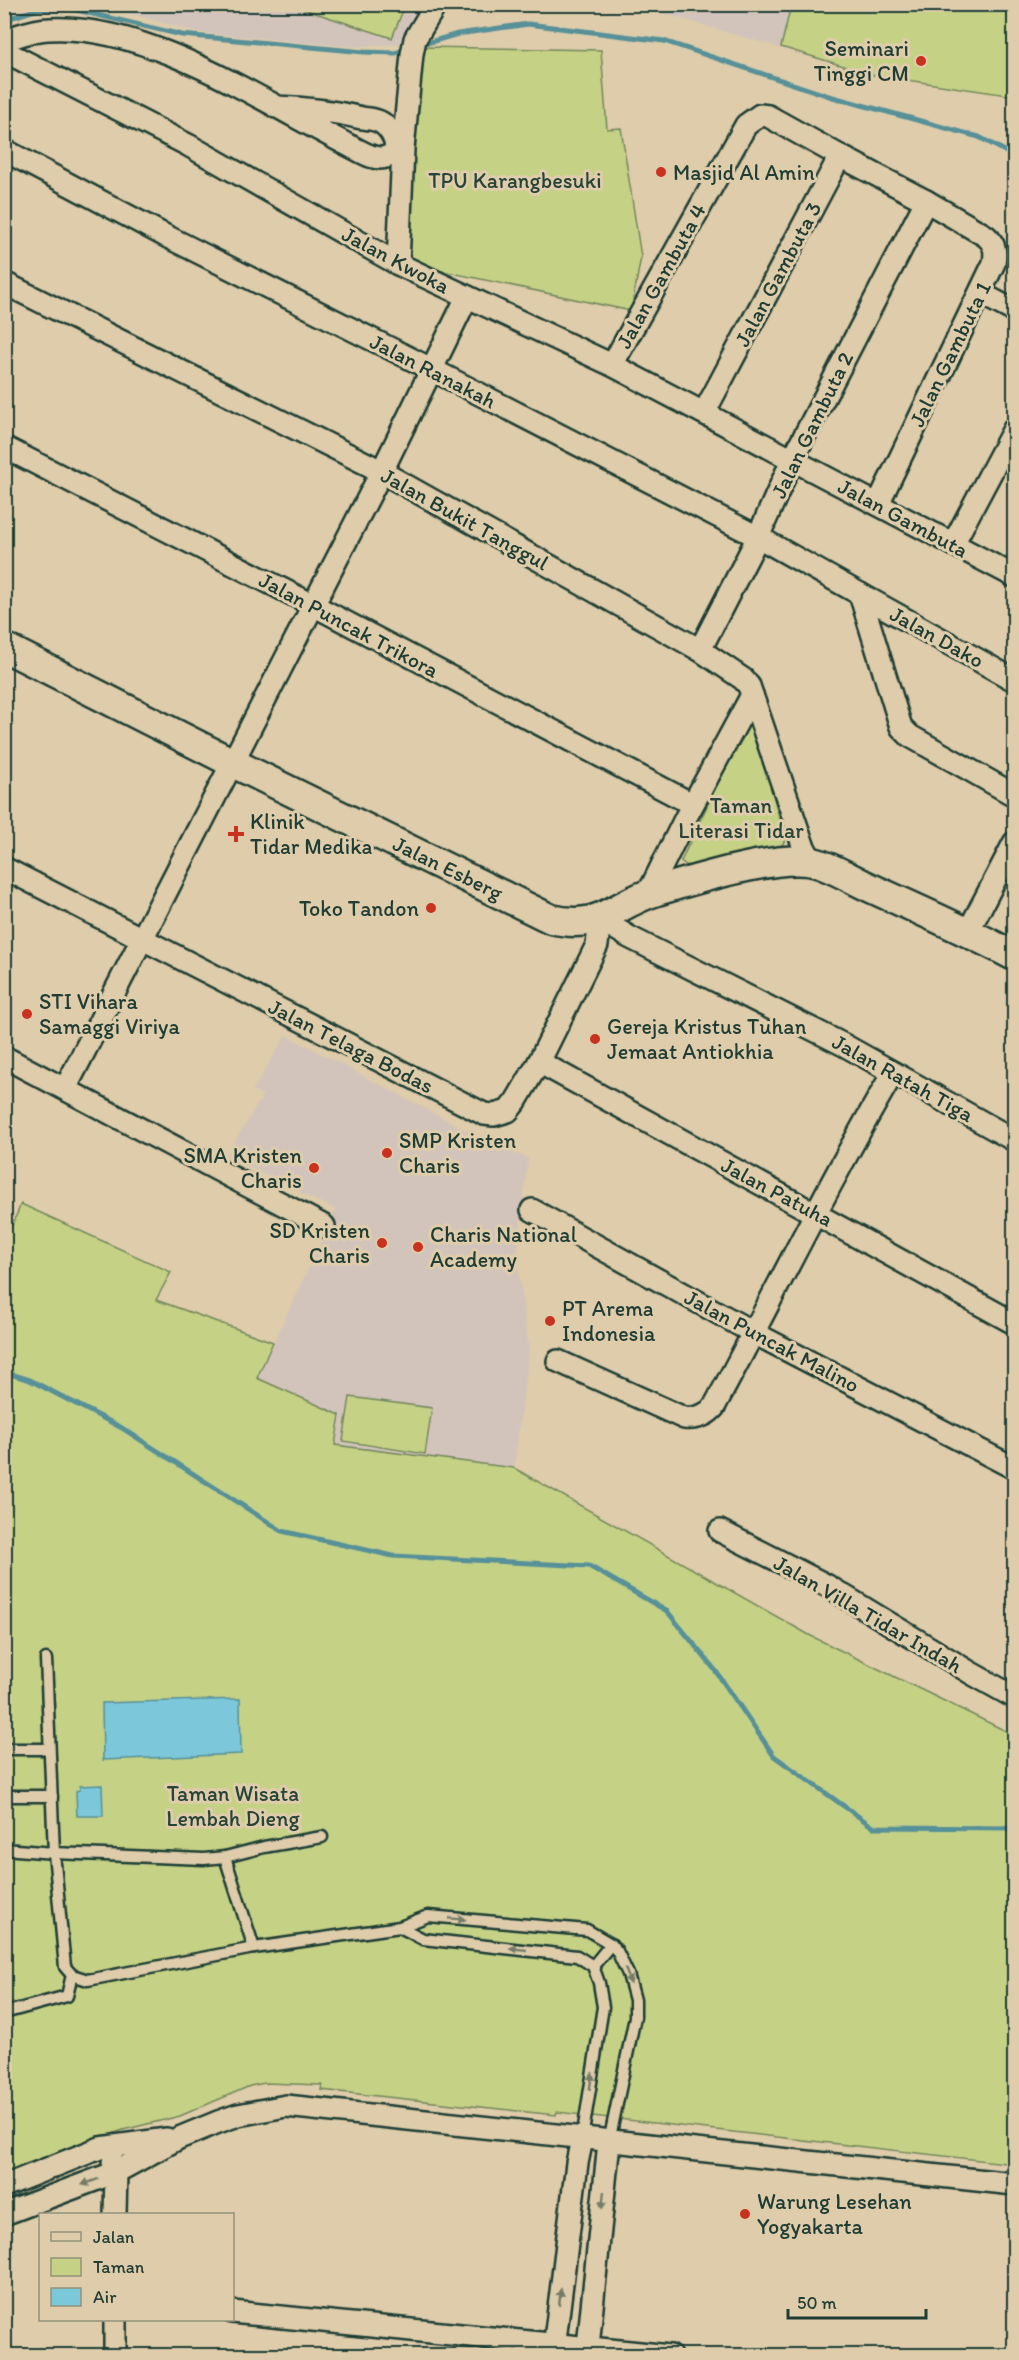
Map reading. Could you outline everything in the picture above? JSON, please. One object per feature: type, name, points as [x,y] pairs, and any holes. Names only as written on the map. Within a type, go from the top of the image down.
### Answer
[{"type":"main road","name":"Jalan Esberg","points":[[4,647],[231,762],[551,919],[571,924],[600,919],[648,894],[739,869],[782,862],[812,862]]},
{"type":"main road","points":[[812,862],[968,932],[1014,956]]},
{"type":"street","points":[[398,264],[403,149],[413,47],[436,4]]},
{"type":"street","points":[[4,40],[47,28],[89,31],[142,43],[189,62],[374,158],[387,157],[393,152],[395,143],[392,133],[381,122],[332,110],[276,107]]},
{"type":"street","name":"Jalan Kwoka","points":[[4,51],[188,145],[398,264],[612,365],[792,460]]},
{"type":"street","name":"Jalan Gambuta 4","points":[[612,365],[746,124],[760,115],[768,116],[840,156]]},
{"type":"street","name":"Jalan Ranakah","points":[[4,150],[164,235],[758,537],[860,594]]},
{"type":"street","points":[[840,156],[926,201]]},
{"type":"street","name":"Jalan Gambuta 3","points":[[704,413],[840,156]]},
{"type":"street","name":"Jalan Gambuta 1","points":[[878,504],[994,263],[995,248],[992,241],[926,201]]},
{"type":"street","name":"Jalan Gambuta 2","points":[[699,650],[758,537],[792,460],[926,201]]},
{"type":"street","name":"Jalan Bukit Tanggul","points":[[4,283],[381,472],[699,650],[743,679],[749,686],[802,845],[812,862]]},
{"type":"street","points":[[980,293],[1014,311]]},
{"type":"street","points":[[65,1089],[381,472],[467,297]]},
{"type":"street","points":[[953,544],[1014,429]]},
{"type":"street","name":"Jalan Puncak Trikora","points":[[4,447],[313,605],[692,804]]},
{"type":"street","name":"Jalan Gambuta","points":[[792,460],[1014,576]]},
{"type":"street","points":[[860,594],[901,727],[910,736],[1014,795]]},
{"type":"street","name":"Jalan Dako","points":[[860,594],[1014,680]]},
{"type":"street","points":[[648,894],[692,804],[752,695]]},
{"type":"street","points":[[968,932],[1014,843]]},
{"type":"street","name":"Jalan Telaga Bodas","points":[[4,868],[484,1114],[494,1115],[508,1111],[539,1062],[597,945],[600,919]]},
{"type":"street","name":"Jalan Ratah Tiga","points":[[600,919],[629,937],[844,1045],[1014,1140]]},
{"type":"street","points":[[4,1057],[324,1226]]},
{"type":"street","name":"Jalan Patuha","points":[[539,1062],[1014,1323]]},
{"type":"street","points":[[558,1361],[684,1418],[700,1417],[714,1407],[815,1213],[893,1073]]},
{"type":"street","name":"Jalan Puncak Malino","points":[[532,1210],[754,1333],[1014,1468]]},
{"type":"street","name":"Jalan Villa Tidar Indah","points":[[720,1531],[826,1585],[1014,1697]]},
{"type":"street","points":[[4,2214],[116,2172],[179,2138],[238,2115],[286,2106],[1014,2184]]},
{"type":"street","points":[[4,2186],[109,2146],[179,2138]]},
{"type":"street","points":[[554,2350],[582,2139]]},
{"type":"street","points":[[587,2352],[609,2142]]},
{"type":"street","points":[[109,2146],[116,2172],[115,2213]]},
{"type":"street","points":[[234,2312],[554,2350],[670,2355]]},
{"type":"street","points":[[115,2321],[115,2355]]},
{"type":"lane","points":[[46,1659],[54,1853],[65,1967],[72,1975],[88,1980],[254,1948],[400,1926],[428,1916],[587,1930],[611,1944],[628,1974],[635,2000],[635,2017],[609,2142]]},
{"type":"lane","points":[[4,1749],[49,1749]]},
{"type":"lane","points":[[4,1796],[51,1796]]},
{"type":"lane","points":[[4,1849],[204,1859],[225,1857],[264,1846],[322,1837]]},
{"type":"lane","points":[[225,1857],[254,1948]]},
{"type":"lane","points":[[400,1926],[423,1939],[577,1956],[593,1966],[599,1983],[603,2007],[582,2139]]},
{"type":"lane","points":[[593,1966],[611,1944]]},
{"type":"lane","points":[[4,2013],[67,1996],[72,1975]]},
{"type":"shaded area","points":[[99,5],[429,5],[406,43],[353,47],[196,32]]},
{"type":"shaded area","name":"Seminari Tinggi CM","points":[[635,5],[1014,5],[1014,96],[872,75]]},
{"type":"shaded area","name":"Charis National Academy","points":[[286,1035],[492,1144],[528,1158],[517,1257],[529,1350],[514,1468],[334,1445],[340,1415],[257,1378],[336,1210],[226,1156],[263,1095],[253,1090]]},
{"type":"green space","points":[[291,5],[405,5],[392,38]]},
{"type":"green space","name":"Seminari Tinggi CM","points":[[791,5],[1014,5],[1014,96],[873,75],[781,47]]},
{"type":"green space","name":"TPU Karangbesuki","points":[[420,47],[601,50],[607,129],[621,128],[641,257],[631,311],[405,263]]},
{"type":"green space","name":"Taman Literasi Tidar","points":[[746,724],[755,726],[785,840],[782,845],[687,866],[681,861]]},
{"type":"green space","name":"Taman Wisata Lembah Dieng","points":[[21,1204],[171,1272],[156,1300],[273,1342],[257,1378],[340,1415],[335,1445],[514,1468],[811,1636],[1014,1735],[1014,2164],[557,2112],[556,2115],[321,2090],[322,2085],[265,2083],[250,2086],[180,2116],[123,2130],[5,2171],[4,1245]]},
{"type":"green space","points":[[350,1397],[432,1408],[425,1454],[343,1441]]},
{"type":"water","points":[[240,1699],[241,1754],[103,1760],[102,1703]]},
{"type":"water","points":[[102,1785],[103,1816],[77,1816],[76,1791],[80,1790],[80,1786]]},
{"type":"waterway","points":[[4,20],[38,9],[72,9],[182,35],[364,52],[395,53],[408,49]]},
{"type":"waterway","points":[[420,45],[458,34],[528,24],[664,41],[829,96],[979,137],[1014,156]]},
{"type":"waterway","points":[[4,1372],[30,1380],[122,1428],[282,1531],[393,1556],[589,1566],[667,1611],[715,1670],[774,1756],[873,1827],[1014,1828]]},
{"type":"place","name":"Seminari Tinggi CM","points":[[921,61]]},
{"type":"place","name":"Masjid Al Amin","points":[[661,172]]},
{"type":"place","name":"Klinik Tidar Medika","points":[[236,834]]},
{"type":"place","name":"Toko Tandon","points":[[431,908]]},
{"type":"place","name":"STI Vihara Samaggi Viriya","points":[[27,1014]]},
{"type":"place","name":"Gereja Kristus Tuhan Jemaat Antiokhia","points":[[595,1039]]},
{"type":"place","name":"SMP Kristen Charis","points":[[387,1153]]},
{"type":"place","name":"SMA Kristen Charis","points":[[314,1168]]},
{"type":"place","name":"SD Kristen Charis","points":[[382,1243]]},
{"type":"place","name":"Charis National Academy","points":[[418,1247]]},
{"type":"place","name":"PT Arema Indonesia","points":[[550,1321]]},
{"type":"place","name":"Warung Lesehan Yogyakarta","points":[[745,2214]]}]
